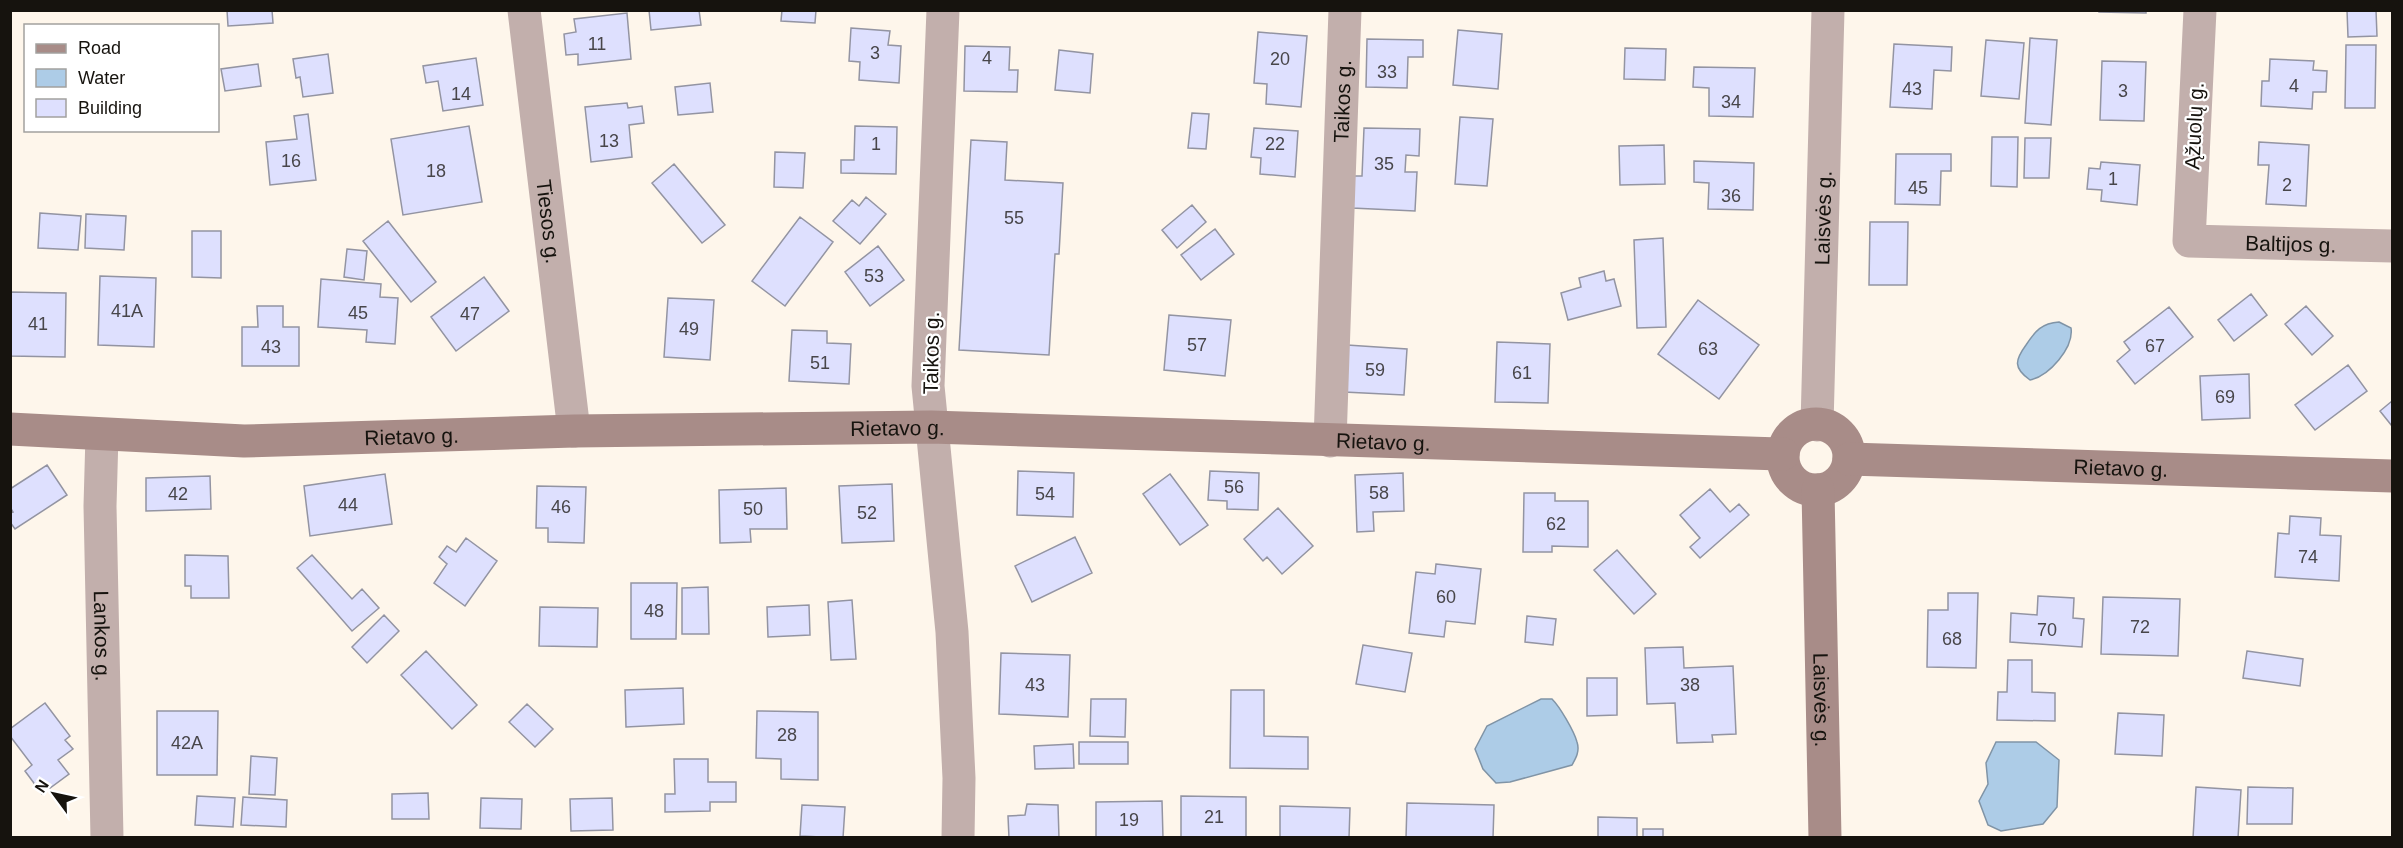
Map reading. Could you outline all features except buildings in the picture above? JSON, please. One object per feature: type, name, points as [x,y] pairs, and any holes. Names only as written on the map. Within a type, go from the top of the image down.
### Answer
[{"type":"main road","points":[[1817,424],[1840,435],[1845,442],[1849,459],[1843,477],[1828,488],[1818,490],[1807,489],[1797,484],[1789,476],[1784,465],[1783,454],[1791,436],[1798,430],[1817,424]]},
{"type":"main road","name":"Rietavo g.","points":[[10,429],[244,441],[574,431],[931,428],[1783,454]]},
{"type":"main road","name":"Rietavo g.","points":[[1849,459],[2392,476]]},
{"type":"main road","name":"Laisvės g.","points":[[1818,490],[1825,837]]},
{"type":"street","name":"Tiesos g.","points":[[524,10],[574,431]]},
{"type":"street","name":"Taikos g.","points":[[943,10],[928,386],[952,632],[959,778],[958,837]]},
{"type":"street","name":"Taikos g.","points":[[1330,441],[1345,10]]},
{"type":"street","name":"Laisvės g.","points":[[1817,424],[1828,10]]},
{"type":"street","name":"Ąžuolų g.","points":[[2189,241],[2200,10]]},
{"type":"street","name":"Baltijos g.","points":[[2189,241],[2392,246]]},
{"type":"street","name":"Lankos g.","points":[[102,435],[100,506],[107,837]]},
{"type":"water","points":[[2059,322],[2071,328],[2069,344],[2052,367],[2030,380],[2018,368],[2020,355],[2040,329],[2048,324]]},
{"type":"water","points":[[1541,699],[1552,699],[1570,726],[1578,745],[1572,765],[1510,782],[1496,783],[1483,769],[1475,749],[1487,726]]},
{"type":"water","points":[[1996,742],[2036,742],[2059,760],[2057,807],[2043,824],[2001,831],[1988,825],[1979,801],[1988,784],[1986,763]]}]
